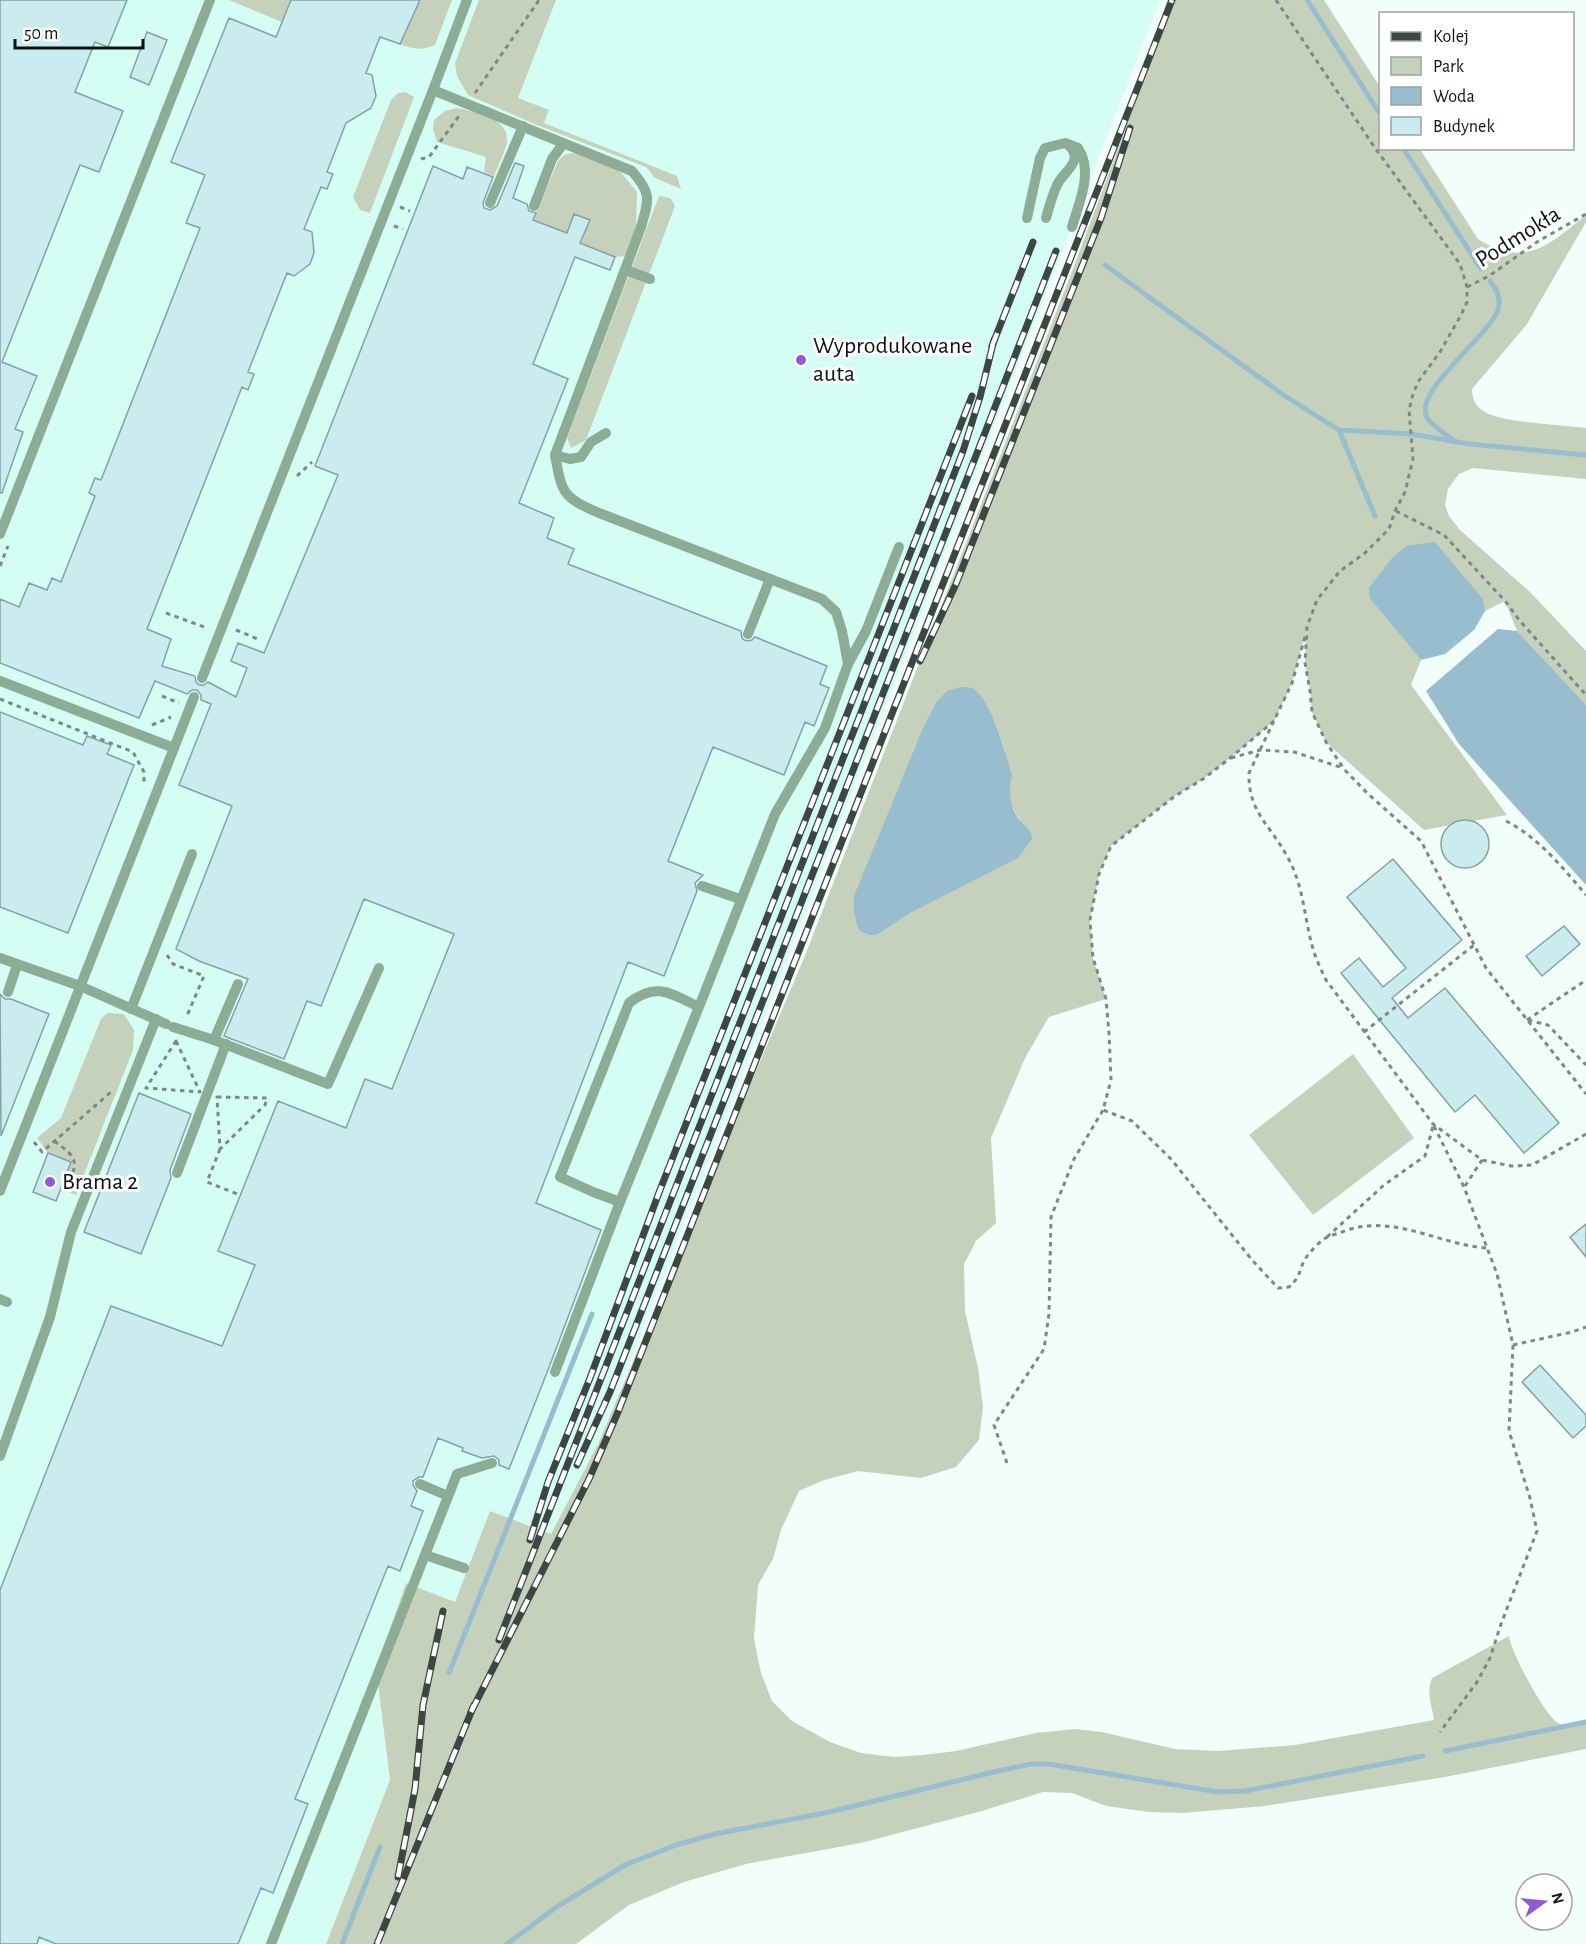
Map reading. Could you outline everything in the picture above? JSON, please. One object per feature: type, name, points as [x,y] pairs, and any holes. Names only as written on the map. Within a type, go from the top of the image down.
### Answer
[{"type":"lane","points":[[0,534],[210,0]]},
{"type":"lane","points":[[202,678],[467,0]]},
{"type":"lane","points":[[433,90],[632,171],[645,187],[648,203],[626,270],[555,455],[559,478],[567,496],[580,504],[822,599],[836,612],[848,663]]},
{"type":"lane","points":[[490,202],[523,126]]},
{"type":"lane","points":[[1027,218],[1040,158],[1045,148],[1065,143],[1078,148],[1085,161],[1084,186],[1071,227]]},
{"type":"lane","points":[[1046,218],[1057,185],[1071,170],[1074,163],[1072,148],[1065,143]]},
{"type":"lane","points":[[534,206],[552,159],[563,144]]},
{"type":"lane","points":[[626,270],[650,279]]},
{"type":"lane","points":[[555,455],[570,459],[580,457],[591,442],[606,434]]},
{"type":"lane","points":[[555,1371],[775,814],[825,728],[848,663],[866,631],[899,547]]},
{"type":"lane","points":[[748,634],[770,579]]},
{"type":"lane","points":[[0,681],[174,748]]},
{"type":"lane","points":[[0,1189],[194,697]]},
{"type":"lane","points":[[131,1009],[192,854]]},
{"type":"lane","points":[[702,886],[740,899]]},
{"type":"lane","points":[[0,958],[80,986],[165,1023],[328,1084],[379,968]]},
{"type":"lane","points":[[8,992],[17,965]]},
{"type":"lane","points":[[214,1040],[238,984]]},
{"type":"lane","points":[[620,1202],[560,1177],[629,1003],[640,994],[665,991],[699,1007]]},
{"type":"lane","points":[[0,1456],[50,1317],[71,1232],[165,1023]]},
{"type":"lane","points":[[177,1173],[226,1044]]},
{"type":"lane","points":[[271,1944],[457,1474],[492,1463]]},
{"type":"lane","points":[[420,1484],[448,1496]]},
{"type":"lane","points":[[425,1555],[464,1568]]},
{"type":"path","points":[[429,157],[539,0]]},
{"type":"path","points":[[1276,0],[1374,148],[1460,264],[1467,287],[1467,302],[1461,315],[1440,352],[1418,382],[1413,394],[1409,410],[1413,459],[1405,492],[1395,510],[1389,529],[1340,572],[1317,600],[1292,683],[1250,772],[1249,789],[1253,805],[1289,858],[1302,893],[1314,954],[1326,980],[1433,1124],[1464,1187],[1497,1274],[1513,1345],[1509,1431],[1530,1498],[1537,1531],[1505,1612],[1490,1658],[1477,1682],[1440,1732]]},
{"type":"path","points":[[400,207],[410,211]]},
{"type":"path","name":"Podmokła","points":[[1467,287],[1490,276],[1537,242],[1586,214]]},
{"type":"path","points":[[393,225],[403,229]]},
{"type":"path","points":[[1395,510],[1444,535],[1505,601],[1586,695]]},
{"type":"path","points":[[166,613],[208,628]]},
{"type":"path","points":[[1307,627],[1305,663],[1312,712],[1326,742],[1344,769],[1367,793],[1421,841],[1486,968],[1586,1094]]},
{"type":"path","points":[[162,696],[179,702]]},
{"type":"path","points":[[0,699],[133,752]]},
{"type":"path","points":[[148,726],[164,722],[174,716]]},
{"type":"path","points":[[1007,1463],[994,1425],[1044,1349],[1049,1314],[1051,1217],[1074,1159],[1103,1110],[1111,1080],[1106,999],[1093,958],[1090,920],[1099,874],[1111,846],[1174,796],[1229,759],[1274,721]]},
{"type":"path","points":[[1229,759],[1260,750],[1294,752],[1344,769]]},
{"type":"path","points":[[1506,821],[1521,828],[1586,895]]},
{"type":"path","points":[[1364,1032],[1474,945]]},
{"type":"path","points":[[164,951],[173,964],[204,976],[186,1019]]},
{"type":"path","points":[[1527,1020],[1586,980]]},
{"type":"path","points":[[1527,1020],[1548,1025],[1586,1065]]},
{"type":"path","points":[[176,1041],[186,1061],[200,1092],[146,1088],[176,1041]]},
{"type":"path","points":[[34,1142],[42,1152],[117,1087]]},
{"type":"path","points":[[220,1149],[217,1097],[267,1098],[265,1105],[220,1149],[207,1182],[240,1195]]},
{"type":"path","points":[[1103,1110],[1132,1121],[1171,1159],[1252,1260],[1278,1288],[1289,1287],[1299,1278],[1305,1259],[1324,1239],[1384,1185],[1425,1156],[1433,1124]]},
{"type":"path","points":[[1433,1124],[1482,1160],[1511,1166],[1532,1165],[1586,1134]]},
{"type":"path","points":[[54,1141],[72,1154],[76,1165],[66,1191]]},
{"type":"path","points":[[1464,1187],[1482,1160]]},
{"type":"path","points":[[1324,1239],[1358,1225],[1394,1227],[1435,1235],[1465,1246],[1487,1248]]},
{"type":"path","points":[[1513,1345],[1586,1327]]},
{"type":"shaded area","points":[[0,0],[1160,0],[598,1444],[551,1534],[490,1511],[455,1603],[406,1583],[376,1668],[390,1780],[326,1944],[0,1944]]},
{"type":"green space","points":[[229,0],[291,0],[282,22]]},
{"type":"green space","points":[[420,0],[452,0],[435,45],[417,49],[400,44]]},
{"type":"green space","points":[[479,0],[556,0],[518,98],[549,110],[544,123],[677,176],[681,189],[655,178],[646,167],[537,125],[468,95],[457,76],[455,63]]},
{"type":"green space","points":[[1167,0],[1324,0],[1379,85],[1379,150],[1421,150],[1478,239],[1495,248],[1510,252],[1536,250],[1560,236],[1586,215],[1586,222],[1527,324],[1472,389],[1477,405],[1494,416],[1586,428],[1586,479],[1473,468],[1459,474],[1448,489],[1445,505],[1449,516],[1460,530],[1530,592],[1586,651],[1586,706],[1517,631],[1505,601],[1485,611],[1483,599],[1370,599],[1421,660],[1411,685],[1507,815],[1424,830],[1326,742],[1312,712],[1305,663],[1306,632],[1292,683],[1274,721],[1203,779],[1175,796],[1111,846],[1099,874],[1090,920],[1093,958],[1106,999],[1049,1017],[1026,1056],[991,1138],[996,1223],[976,1241],[964,1264],[965,1311],[978,1368],[983,1407],[979,1440],[956,1467],[921,1478],[858,1471],[824,1480],[799,1491],[781,1530],[773,1559],[758,1585],[754,1639],[761,1673],[772,1701],[792,1721],[830,1742],[861,1753],[894,1757],[923,1755],[956,1751],[1036,1733],[1075,1729],[1102,1732],[1175,1749],[1218,1751],[1295,1745],[1434,1720],[1429,1694],[1432,1678],[1509,1636],[1515,1655],[1529,1682],[1552,1718],[1564,1725],[1586,1722],[1586,1749],[1445,1777],[1265,1806],[1182,1813],[1149,1812],[1106,1806],[1072,1793],[1043,1792],[982,1811],[861,1843],[746,1864],[684,1882],[629,1905],[576,1944],[326,1944],[390,1780],[376,1668],[406,1583],[455,1602],[490,1511],[551,1534],[598,1444],[804,958],[1071,274],[1143,82]],"holes":[[[995,721],[1004,748],[1010,799],[1018,817],[1024,824],[912,912],[877,935],[856,923],[854,896]]]},
{"type":"green space","points":[[405,92],[414,97],[370,213],[360,210],[353,197],[391,100],[398,93]]},
{"type":"green space","points":[[457,108],[492,118],[504,129],[507,137],[506,146],[494,176],[484,172],[486,157],[437,142],[433,129],[434,120],[445,111]]},
{"type":"green space","points":[[582,154],[619,170],[637,192],[636,227],[625,256],[615,257],[580,243],[589,220],[575,214],[567,233],[533,220],[558,161],[564,155]]},
{"type":"green space","points":[[659,196],[670,198],[675,206],[586,440],[571,448],[567,438]]},
{"type":"green space","points":[[107,1013],[124,1014],[134,1030],[133,1050],[76,1195],[60,1189],[71,1162],[48,1153],[37,1138],[61,1118],[101,1019]]},
{"type":"green space","points":[[1353,1054],[1414,1138],[1313,1215],[1249,1135]]},
{"type":"water","points":[[1435,542],[1483,599],[1485,611],[1474,630],[1445,654],[1421,660],[1370,599],[1369,588],[1392,558],[1406,546]]},
{"type":"water","points":[[1498,629],[1517,631],[1586,705],[1586,885],[1459,744],[1426,691]]},
{"type":"water","points":[[962,687],[972,688],[979,694],[992,715],[1012,776],[1010,792],[1012,804],[1016,815],[1029,831],[1032,839],[1018,858],[912,912],[877,935],[869,935],[860,931],[856,923],[854,896],[923,728],[937,701],[948,690]]},
{"type":"building","points":[[0,0],[127,0],[108,47],[95,42],[75,92],[123,111],[99,172],[80,165],[2,362],[37,376],[15,429],[23,432],[2,493],[0,493]]},
{"type":"building","points":[[291,0],[420,0],[400,44],[380,37],[366,73],[372,75],[376,96],[371,108],[346,123],[327,172],[333,174],[327,189],[321,187],[304,229],[312,232],[314,253],[310,264],[294,276],[287,273],[248,372],[254,374],[248,390],[242,387],[147,629],[171,639],[162,666],[195,676],[199,685],[208,682],[236,697],[247,668],[231,661],[238,643],[264,653],[338,475],[315,466],[433,166],[463,179],[467,167],[493,177],[483,203],[484,208],[490,210],[497,206],[515,163],[524,166],[513,198],[527,204],[529,211],[536,213],[533,220],[567,233],[574,214],[590,220],[580,243],[615,257],[610,270],[575,257],[533,364],[568,379],[519,503],[554,518],[547,538],[574,549],[568,564],[741,631],[742,638],[746,641],[755,637],[827,666],[820,684],[829,688],[814,726],[805,722],[784,775],[713,747],[668,861],[703,875],[695,883],[697,891],[664,976],[628,962],[536,1203],[601,1230],[548,1370],[509,1469],[499,1465],[499,1460],[494,1456],[482,1458],[462,1451],[463,1448],[438,1438],[423,1477],[413,1481],[417,1491],[411,1506],[423,1511],[400,1571],[388,1566],[295,1799],[308,1804],[273,1893],[261,1888],[238,1944],[56,1944],[39,1937],[37,1944],[0,1944],[0,1590],[111,1306],[222,1346],[255,1265],[218,1251],[278,1101],[346,1128],[365,1079],[392,1089],[454,934],[364,899],[321,1006],[307,1001],[284,1059],[224,1036],[248,979],[199,961],[176,949],[232,806],[179,785],[211,704],[201,700],[201,695],[197,690],[192,690],[187,694],[155,681],[139,718],[0,663],[0,599],[19,607],[29,583],[47,590],[52,578],[61,582],[95,496],[89,493],[95,478],[101,480],[200,228],[186,223],[205,175],[171,162],[229,18],[276,37]]},
{"type":"building","points":[[147,32],[167,40],[149,85],[130,77]]},
{"type":"building","points":[[0,712],[83,745],[87,736],[111,745],[107,754],[134,765],[68,933],[0,907]]},
{"type":"building","points":[[1460,820],[1470,820],[1485,830],[1489,844],[1488,853],[1479,864],[1470,868],[1460,868],[1445,858],[1441,849],[1441,839],[1451,824]]},
{"type":"building","points":[[1393,859],[1462,940],[1392,998],[1408,1018],[1445,988],[1559,1123],[1524,1153],[1475,1095],[1455,1112],[1341,973],[1359,958],[1383,987],[1406,968],[1347,897]]},
{"type":"building","points":[[1564,926],[1580,944],[1542,976],[1526,956]]},
{"type":"building","points":[[0,994],[5,999],[11,999],[49,1014],[1,1136]]},
{"type":"building","points":[[139,1093],[191,1114],[170,1170],[171,1178],[141,1254],[84,1232]]},
{"type":"building","name":"Brama 2","points":[[48,1153],[71,1162],[56,1201],[33,1192]]},
{"type":"building","points":[[1586,1224],[1586,1257],[1570,1237]]},
{"type":"building","points":[[1540,1365],[1586,1415],[1586,1426],[1573,1438],[1522,1382]]},
{"type":"waterway","points":[[1307,0],[1379,112]]},
{"type":"waterway","points":[[1404,150],[1481,269]]},
{"type":"waterway","points":[[1105,265],[1285,396],[1339,430],[1411,434],[1469,444],[1586,455]]},
{"type":"waterway","points":[[1453,440],[1430,422],[1425,407],[1441,378],[1494,318],[1499,299],[1490,281]]},
{"type":"waterway","points":[[1339,430],[1375,516]]},
{"type":"waterway","points":[[449,1673],[592,1314]]},
{"type":"waterway","points":[[1445,1751],[1586,1722]]},
{"type":"waterway","points":[[507,1944],[558,1906],[625,1865],[676,1845],[715,1834],[829,1812],[1031,1764],[1049,1764],[1218,1792],[1245,1791],[1423,1756]]},
{"type":"waterway","points":[[342,1944],[380,1847]]},
{"type":"railway","points":[[471,1712],[589,1479],[618,1412],[1172,0]]},
{"type":"railway","points":[[920,661],[956,584],[1101,218],[1130,128]]},
{"type":"railway","points":[[992,346],[1033,242]]},
{"type":"railway","points":[[577,1465],[610,1392],[1056,251]]},
{"type":"railway","points":[[499,1640],[963,451],[980,397],[994,340]]},
{"type":"railway","points":[[530,1540],[548,1482],[590,1378],[660,1190],[972,396]]},
{"type":"railway","points":[[398,1877],[415,1789],[423,1705],[443,1611]]},
{"type":"railway","points":[[377,1944],[474,1705]]},
{"type":"place","name":"Wyprodukowane auta","points":[[801,360]]},
{"type":"place","name":"Brama 2","points":[[50,1182]]}]
